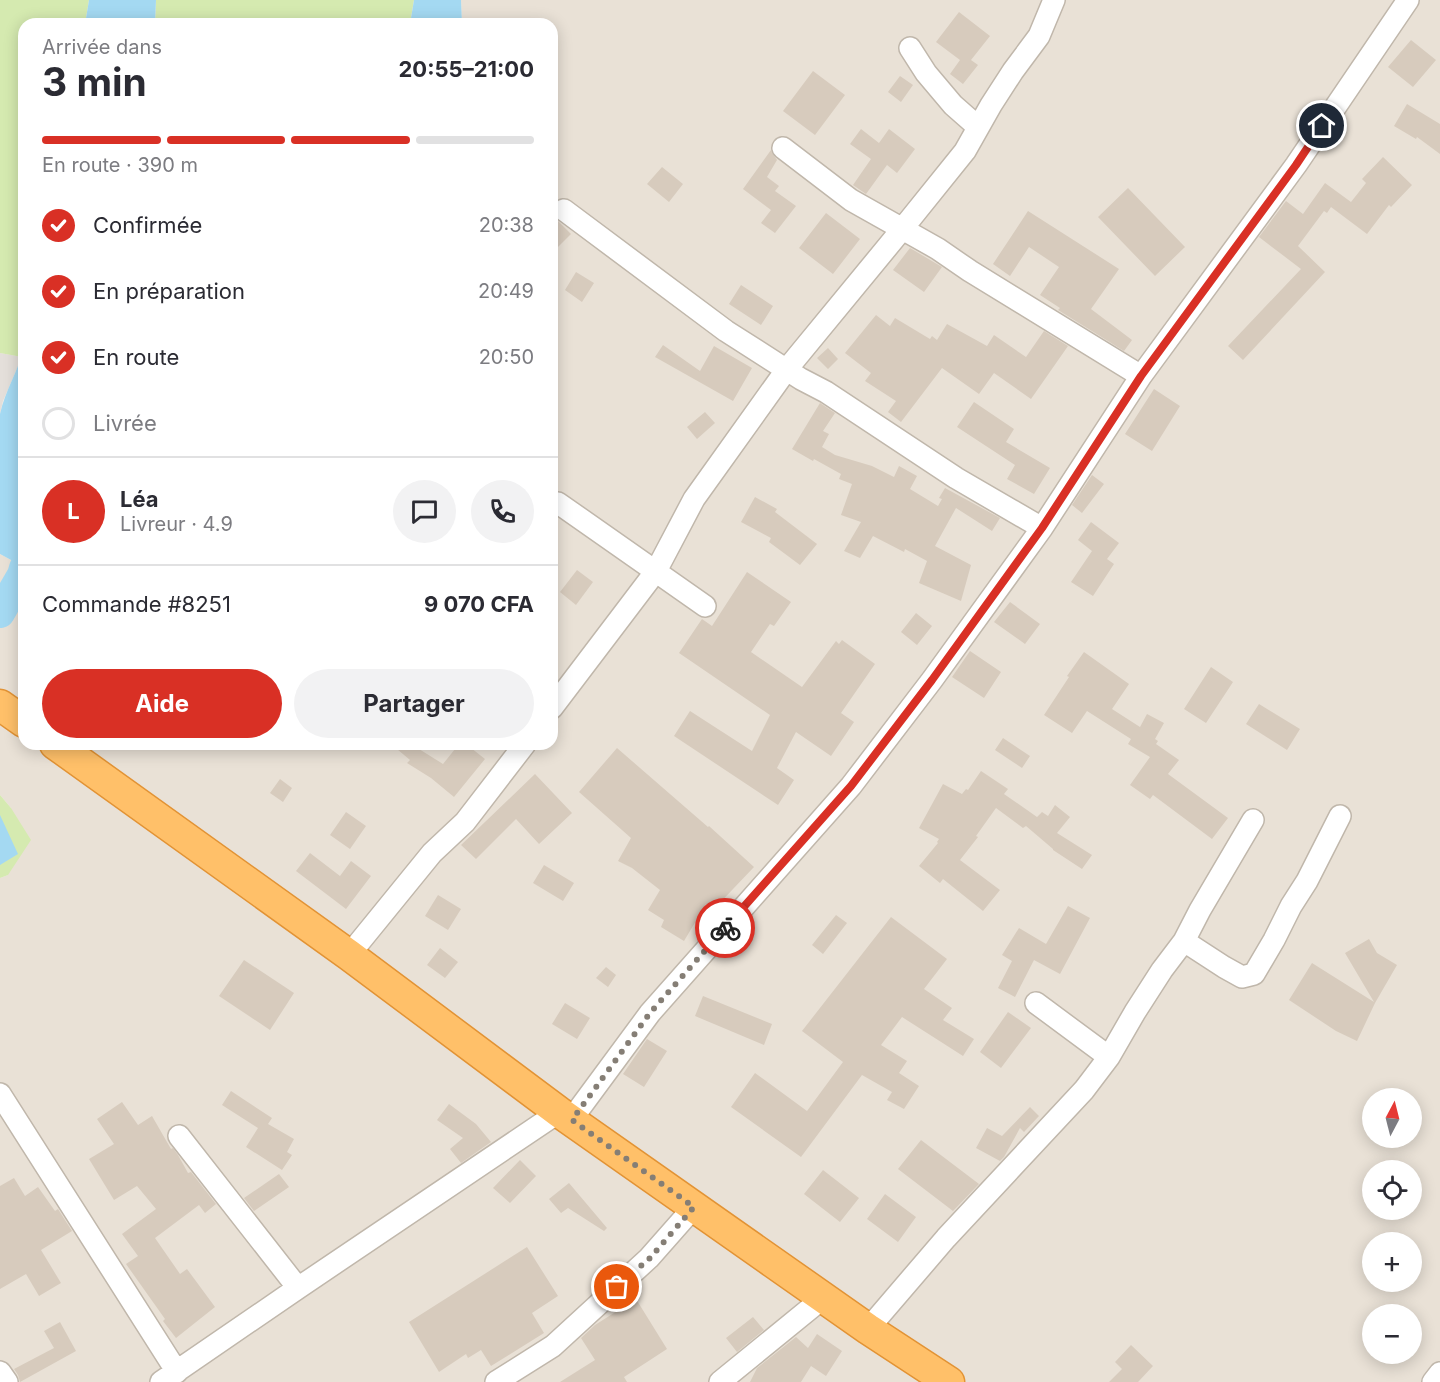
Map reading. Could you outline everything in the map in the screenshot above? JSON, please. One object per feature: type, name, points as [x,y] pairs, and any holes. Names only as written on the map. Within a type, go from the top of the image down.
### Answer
[{"type":"highway","points":[[0,705],[18,718]]},
{"type":"highway","points":[[62,750],[350,955],[565,1116],[868,1329],[949,1382]]},
{"type":"street","points":[[0,1094],[169,1377],[298,1288],[565,1116],[650,1013],[851,786],[932,680],[1042,528],[1141,376],[1296,165],[1408,0]]},
{"type":"street","points":[[558,700],[656,571],[693,499],[787,369],[965,151],[990,105],[1039,36],[1055,2]]},
{"type":"street","points":[[910,48],[926,73],[953,105],[978,127]]},
{"type":"street","points":[[783,148],[851,200],[903,228],[1141,376]]},
{"type":"street","points":[[564,210],[726,331],[825,392],[956,478],[1042,528]]},
{"type":"street","points":[[558,503],[705,606]]},
{"type":"street","points":[[350,955],[432,854],[465,822],[520,750]]},
{"type":"street","points":[[1184,941],[1224,968],[1242,976],[1254,974],[1291,906],[1307,882],[1340,816]]},
{"type":"street","points":[[868,1329],[946,1238],[1084,1090],[1109,1057],[1151,987],[1184,941],[1252,820]]},
{"type":"street","points":[[1036,1003],[1109,1057]]},
{"type":"street","points":[[179,1136],[298,1288]]},
{"type":"street","points":[[496,1382],[553,1346],[650,1258],[694,1207]]},
{"type":"street","points":[[720,1382],[824,1298]]},
{"type":"street","points":[[0,1372],[7,1382]]},
{"type":"street","points":[[1433,1382],[1440,1373]]},
{"type":"shaded area","points":[[461,0],[1440,0],[1440,1382],[0,1382],[0,878],[8,875],[11,808],[0,795],[0,554],[18,564],[18,750],[558,750],[558,18],[462,18]]},
{"type":"shaded area","points":[[0,353],[18,356],[18,366],[0,414]]},
{"type":"green space","points":[[0,0],[89,0],[86,18],[18,18],[18,356],[0,353]]},
{"type":"green space","points":[[156,0],[414,0],[411,18],[155,18]]},
{"type":"green space","points":[[0,795],[31,840],[8,875],[0,878]]},
{"type":"water","points":[[89,0],[156,0],[155,18],[86,18]]},
{"type":"water","points":[[414,0],[461,0],[462,18],[411,18]]},
{"type":"water","points":[[18,365],[18,564],[0,554],[0,414]]},
{"type":"water","points":[[0,815],[18,854],[0,865]]},
{"type":"building","points":[[959,12],[990,36],[971,60],[978,65],[963,84],[950,74],[960,60],[936,42]]},
{"type":"building","points":[[1411,40],[1436,60],[1413,87],[1388,67]]},
{"type":"building","points":[[813,71],[845,95],[815,135],[783,111]]},
{"type":"building","points":[[900,76],[913,85],[901,102],[888,92]]},
{"type":"building","points":[[1407,104],[1440,124],[1440,154],[1417,137],[1416,139],[1394,126]]},
{"type":"building","points":[[861,129],[879,143],[889,129],[915,149],[897,173],[887,165],[866,194],[853,185],[871,159],[850,144]]},
{"type":"building","points":[[771,150],[777,160],[767,177],[779,186],[775,191],[796,206],[775,233],[761,223],[771,210],[743,189]]},
{"type":"building","points":[[1383,157],[1412,185],[1391,207],[1389,205],[1367,234],[1331,207],[1327,213],[1324,211],[1298,246],[1325,272],[1243,360],[1228,346],[1301,269],[1259,237],[1286,201],[1303,214],[1325,183],[1351,202],[1366,183],[1362,179]]},
{"type":"building","points":[[662,167],[683,184],[669,202],[647,184]]},
{"type":"building","points":[[1128,188],[1185,247],[1155,276],[1098,217]]},
{"type":"building","points":[[1028,211],[1119,269],[1091,309],[1132,340],[1124,351],[1058,310],[1060,308],[1040,295],[1059,267],[1029,247],[1010,276],[993,264]]},
{"type":"building","points":[[826,213],[860,239],[833,274],[799,248]]},
{"type":"building","points":[[558,221],[571,234],[558,247]]},
{"type":"building","points":[[910,248],[942,267],[924,292],[893,270]]},
{"type":"building","points":[[576,272],[594,283],[582,302],[565,290]]},
{"type":"building","points":[[741,285],[773,306],[761,325],[729,304]]},
{"type":"building","points":[[876,315],[890,326],[895,318],[930,339],[932,336],[937,340],[947,324],[987,346],[994,335],[1026,357],[1044,331],[1068,346],[1031,399],[994,373],[979,394],[942,368],[901,422],[888,412],[896,401],[865,381],[871,373],[845,353]]},
{"type":"building","points":[[663,345],[700,371],[714,346],[752,368],[733,401],[655,357]]},
{"type":"building","points":[[828,348],[838,359],[828,369],[817,358]]},
{"type":"building","points":[[1154,389],[1180,406],[1152,451],[1125,434]]},
{"type":"building","points":[[974,402],[1014,429],[1006,442],[1050,468],[1034,494],[1007,479],[1015,465],[957,427]]},
{"type":"building","points":[[820,403],[835,413],[823,431],[829,434],[822,447],[835,455],[872,466],[894,477],[899,466],[917,476],[910,489],[938,506],[942,499],[939,498],[945,488],[1000,518],[992,531],[956,508],[935,546],[971,565],[961,601],[919,583],[927,561],[905,549],[904,552],[873,536],[860,558],[844,551],[861,522],[841,515],[852,484],[839,479],[841,474],[792,449]]},
{"type":"building","points":[[705,412],[715,423],[697,439],[687,427]]},
{"type":"building","points":[[1092,475],[1104,484],[1082,513],[1072,505]]},
{"type":"building","points":[[755,497],[777,509],[775,512],[817,544],[800,565],[769,542],[771,538],[741,522]]},
{"type":"building","points":[[1091,522],[1119,543],[1107,559],[1114,564],[1093,596],[1071,582],[1092,551],[1078,540]]},
{"type":"building","points":[[577,570],[593,582],[576,605],[560,592]]},
{"type":"building","points":[[747,572],[791,602],[774,626],[770,624],[751,652],[802,687],[836,641],[839,644],[842,640],[875,664],[841,713],[854,722],[831,756],[796,732],[777,768],[794,780],[778,805],[674,736],[690,711],[752,751],[770,715],[679,653],[702,619],[712,626]]},
{"type":"building","points":[[1010,602],[1040,624],[1025,644],[994,622]]},
{"type":"building","points":[[916,613],[932,626],[917,645],[901,632]]},
{"type":"building","points":[[970,651],[1001,672],[984,698],[952,677]]},
{"type":"building","points":[[1084,652],[1129,684],[1112,709],[1140,727],[1147,714],[1164,723],[1155,739],[1158,741],[1156,744],[1179,760],[1168,774],[1228,818],[1212,839],[1153,795],[1150,799],[1130,785],[1150,757],[1128,744],[1131,739],[1087,711],[1072,733],[1044,715]]},
{"type":"building","points":[[1211,667],[1233,682],[1206,723],[1184,709]]},
{"type":"building","points":[[1259,704],[1300,729],[1287,750],[1246,724]]},
{"type":"building","points":[[1003,738],[1030,756],[1022,768],[995,750]]},
{"type":"building","points":[[617,748],[754,867],[713,910],[706,904],[684,941],[661,927],[664,920],[648,910],[660,890],[632,868],[618,861],[631,838],[579,792]]},
{"type":"building","points":[[398,750],[421,750],[443,764],[454,750],[474,750],[485,759],[454,797],[431,778],[407,763],[410,760]]},
{"type":"building","points":[[981,771],[1008,789],[1004,794],[1037,817],[1042,812],[1048,816],[1055,805],[1070,817],[1057,833],[1092,855],[1082,869],[1053,850],[1026,826],[1023,828],[996,808],[960,860],[1000,890],[983,911],[943,879],[940,883],[919,866],[938,843],[939,839],[919,828],[943,784],[962,794],[966,789],[968,790]]},
{"type":"building","points":[[535,774],[572,813],[539,844],[516,819],[476,859],[461,845]]},
{"type":"building","points":[[280,779],[292,788],[283,802],[270,793]]},
{"type":"building","points":[[346,812],[366,826],[350,849],[330,835]]},
{"type":"building","points":[[310,853],[340,876],[351,861],[371,876],[346,909],[296,871]]},
{"type":"building","points":[[544,865],[574,883],[563,901],[533,883]]},
{"type":"building","points":[[438,895],[461,909],[448,930],[425,916]]},
{"type":"building","points":[[1068,906],[1090,918],[1060,974],[1034,960],[1015,997],[998,988],[1012,961],[1002,955],[1019,928],[1046,944]]},
{"type":"building","points":[[836,915],[847,923],[823,954],[812,945]]},
{"type":"building","points":[[891,917],[947,959],[924,989],[952,1008],[943,1020],[974,1039],[963,1056],[902,1017],[881,1045],[907,1061],[899,1073],[919,1086],[904,1109],[887,1100],[892,1092],[862,1075],[801,1157],[731,1107],[755,1073],[807,1111],[843,1062],[802,1031]]},
{"type":"building","points":[[1369,939],[1377,953],[1397,965],[1357,1041],[1336,1031],[1289,1000],[1312,963],[1374,1002],[1345,953]]},
{"type":"building","points":[[440,948],[458,962],[445,978],[427,965]]},
{"type":"building","points":[[244,960],[294,993],[270,1030],[219,996]]},
{"type":"building","points":[[606,967],[616,975],[608,987],[596,978]]},
{"type":"building","points":[[703,996],[772,1024],[764,1045],[695,1016]]},
{"type":"building","points":[[565,1003],[590,1018],[577,1039],[552,1024]]},
{"type":"building","points":[[1008,1012],[1031,1028],[1001,1068],[980,1052]]},
{"type":"building","points":[[647,1039],[667,1051],[644,1087],[623,1074]]},
{"type":"building","points":[[231,1091],[272,1118],[268,1124],[294,1139],[287,1152],[292,1155],[282,1170],[246,1147],[258,1128],[222,1105]]},
{"type":"building","points":[[122,1102],[138,1125],[152,1116],[188,1173],[191,1172],[216,1204],[205,1213],[199,1205],[155,1238],[180,1274],[187,1269],[215,1307],[176,1338],[126,1264],[138,1256],[122,1234],[156,1209],[137,1186],[114,1200],[89,1159],[114,1144],[97,1119]]},
{"type":"building","points":[[449,1104],[476,1124],[491,1142],[461,1163],[450,1149],[463,1138],[437,1120]]},
{"type":"building","points":[[1030,1107],[1039,1116],[1024,1132],[1020,1128],[1000,1161],[976,1148],[987,1128],[1002,1136]]},
{"type":"building","points":[[921,1140],[979,1184],[953,1211],[898,1169]]},
{"type":"building","points":[[520,1160],[536,1176],[510,1203],[493,1188]]},
{"type":"building","points":[[823,1170],[859,1198],[840,1222],[804,1194]]},
{"type":"building","points":[[279,1174],[289,1187],[254,1211],[244,1198]]},
{"type":"building","points":[[14,1178],[25,1196],[38,1187],[55,1211],[58,1209],[72,1231],[41,1250],[61,1283],[39,1296],[26,1274],[0,1289],[0,1186]]},
{"type":"building","points":[[569,1183],[607,1228],[604,1231],[568,1208],[561,1213],[549,1199]]},
{"type":"building","points":[[885,1194],[916,1217],[898,1242],[867,1219]]},
{"type":"building","points":[[527,1247],[558,1296],[532,1313],[544,1333],[491,1366],[481,1350],[468,1358],[466,1354],[439,1372],[409,1322]]},
{"type":"building","points":[[636,1299],[667,1349],[624,1377],[627,1382],[560,1382],[595,1360],[581,1338],[595,1325]]},
{"type":"building","points":[[753,1317],[764,1330],[737,1352],[726,1338]]},
{"type":"building","points":[[60,1322],[76,1351],[20,1382],[14,1369],[54,1348],[44,1331]]},
{"type":"building","points":[[817,1334],[842,1351],[826,1376],[811,1366],[801,1382],[750,1382],[757,1368],[796,1337],[808,1348]]},
{"type":"building","points":[[1131,1345],[1153,1366],[1138,1382],[1109,1382],[1122,1369],[1115,1362]]},
{"type":"waterway","points":[[0,613],[18,582]]},
{"type":"way so far","points":[[617,1287],[650,1258],[694,1207],[572,1120],[650,1013],[725,928]]},
{"type":"route","points":[[725,928],[851,786],[932,680],[1042,528],[1141,376],[1296,165],[1322,126]]}]
